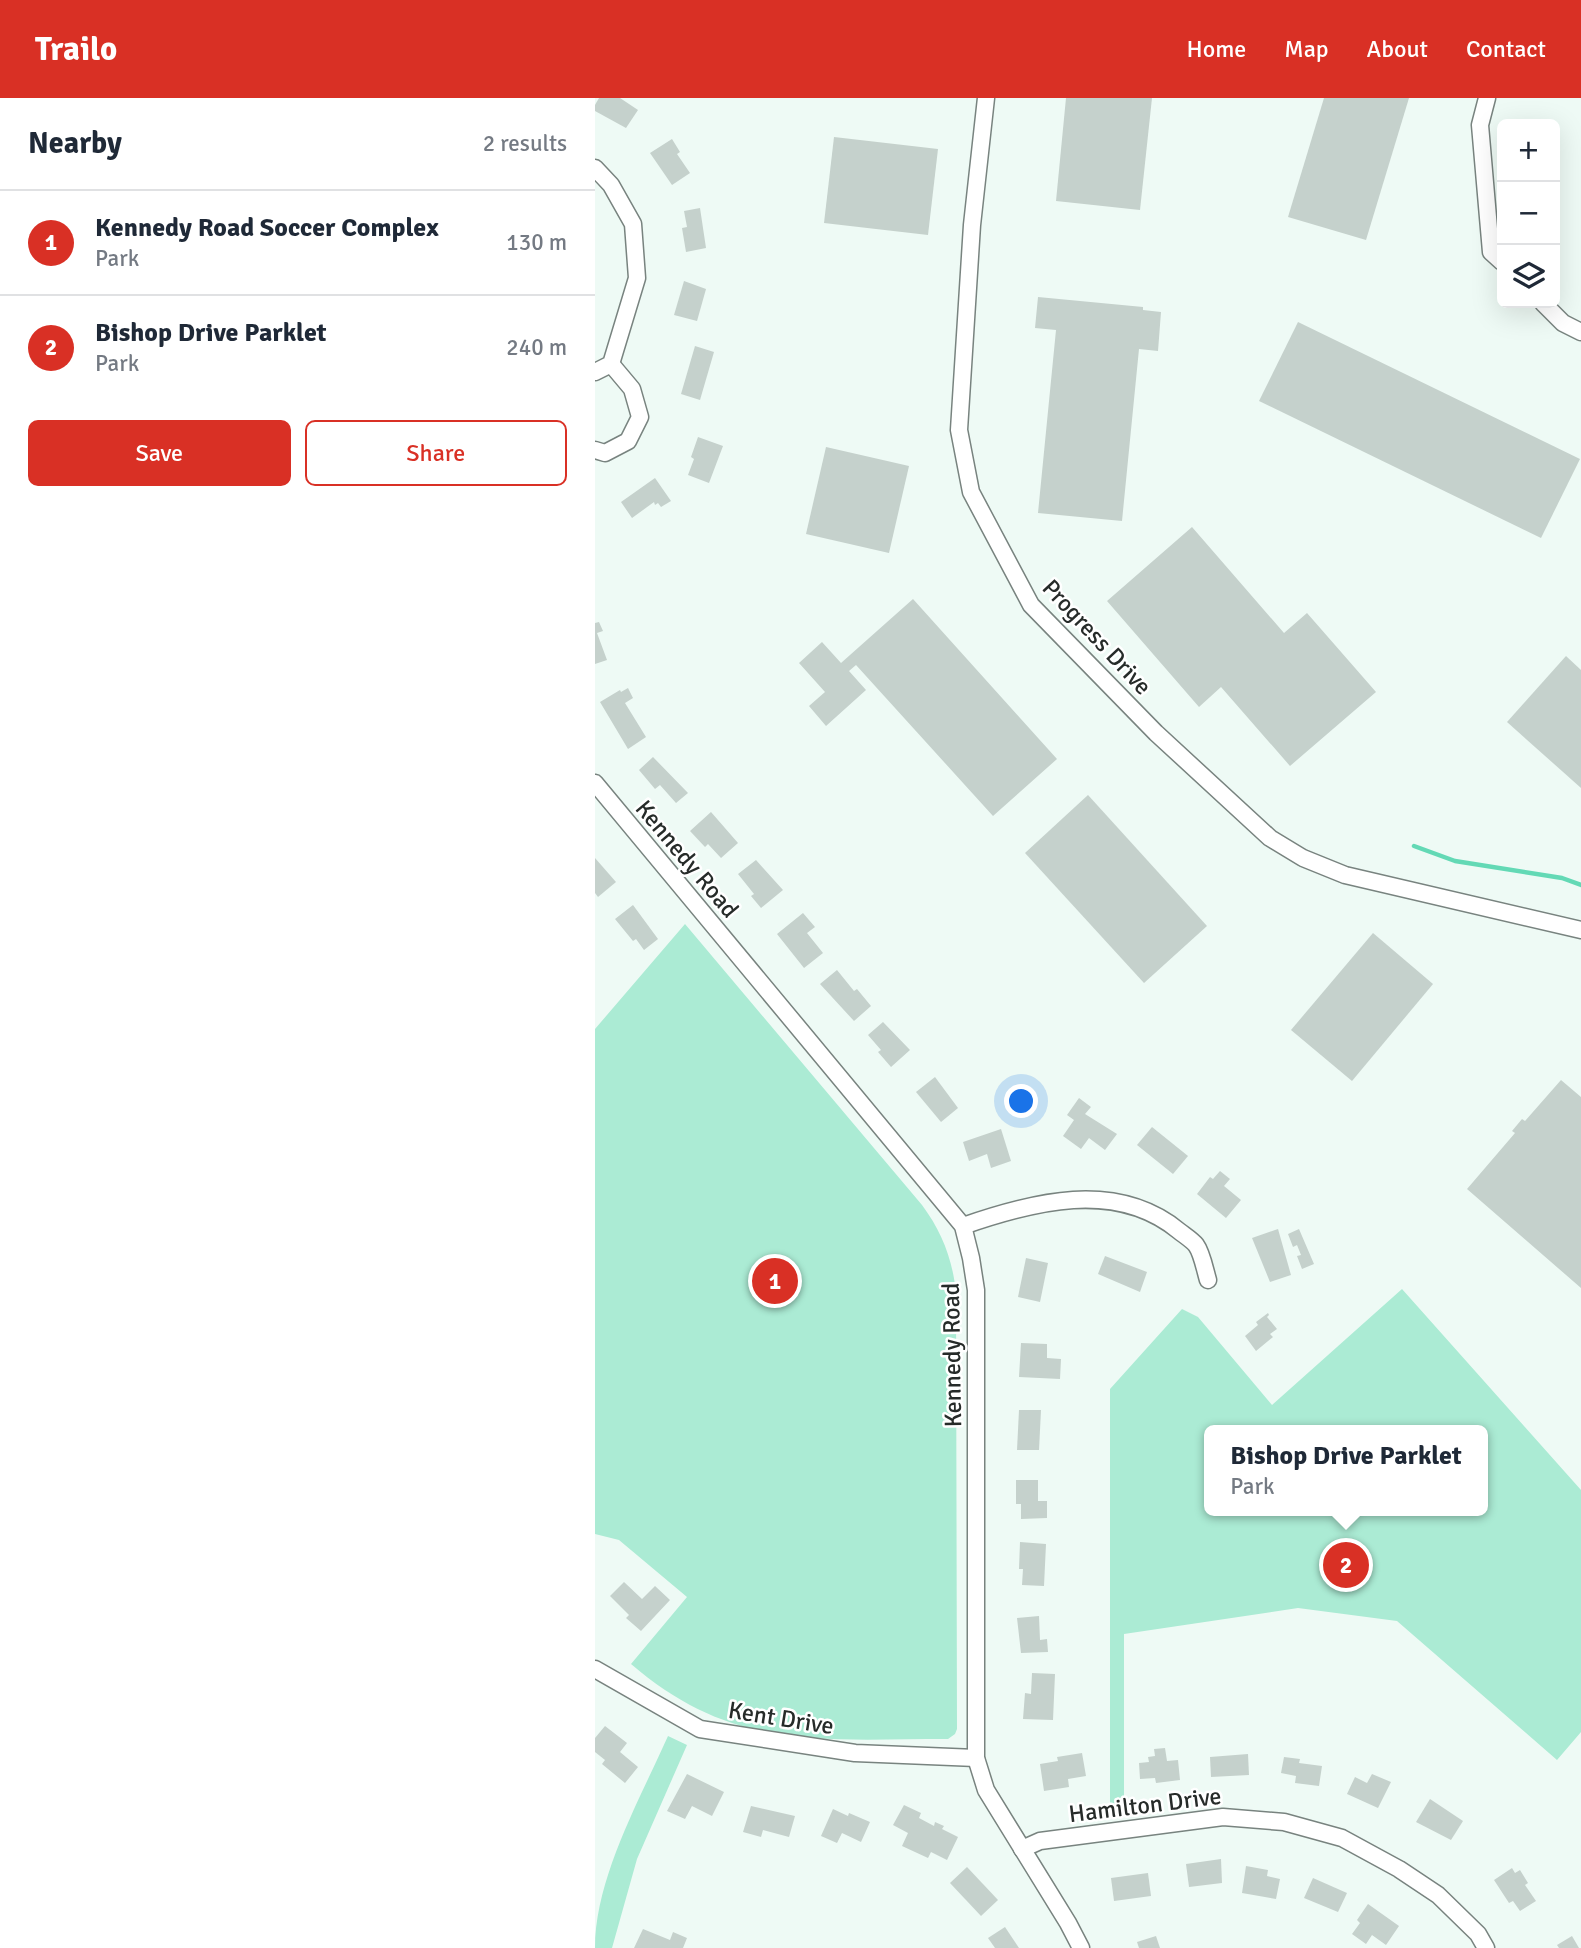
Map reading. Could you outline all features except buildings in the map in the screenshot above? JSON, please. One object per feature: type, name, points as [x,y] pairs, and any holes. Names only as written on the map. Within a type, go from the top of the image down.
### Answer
[{"type":"street","name":"Progress Drive","points":[[986,98],[972,225],[959,430],[971,492],[1031,605],[1156,733],[1270,838],[1303,858],[1346,875],[1581,930]]},
{"type":"street","points":[[1487,98],[1480,125],[1492,252],[1497,257]]},
{"type":"street","points":[[595,168],[611,184],[633,224],[637,278],[611,364],[595,372]]},
{"type":"street","points":[[1548,308],[1563,323],[1581,332]]},
{"type":"street","points":[[595,450],[605,453],[628,441],[640,417],[632,389],[611,364]]},
{"type":"street","name":"Kennedy Road","points":[[595,783],[963,1226],[976,1290],[976,1758],[986,1790],[1069,1923],[1081,1948]]},
{"type":"street","points":[[963,1226],[1060,1200],[1097,1199],[1138,1206],[1170,1223],[1197,1246],[1208,1280]]},
{"type":"street","name":"Kent Drive","points":[[595,1669],[700,1729],[855,1753],[976,1758]]},
{"type":"street","name":"Hamilton Drive","points":[[1022,1849],[1039,1841],[1223,1817],[1284,1822],[1342,1838],[1399,1869],[1438,1895],[1478,1934],[1486,1948]]},
{"type":"green space","points":[[685,924],[922,1205],[941,1236],[949,1258],[956,1294],[957,1729],[948,1739],[820,1738],[743,1726],[706,1713],[669,1692],[631,1664],[687,1597],[619,1540],[595,1534],[595,1029]]},
{"type":"green space","points":[[1402,1289],[1581,1490],[1581,1732],[1557,1760],[1397,1621],[1298,1608],[1124,1634],[1124,1811],[1110,1813],[1110,1389],[1182,1309],[1198,1317],[1272,1405]]},
{"type":"green space","points":[[668,1736],[687,1745],[637,1859],[612,1948],[595,1948],[602,1894],[611,1867]]},
{"type":"waterway","points":[[1414,846],[1455,861],[1562,878],[1581,885]]},
{"type":"place","name":"Kennedy Road Soccer Complex","points":[[775,1281]]},
{"type":"place","name":"Bishop Drive Parklet","points":[[1346,1565]]}]
